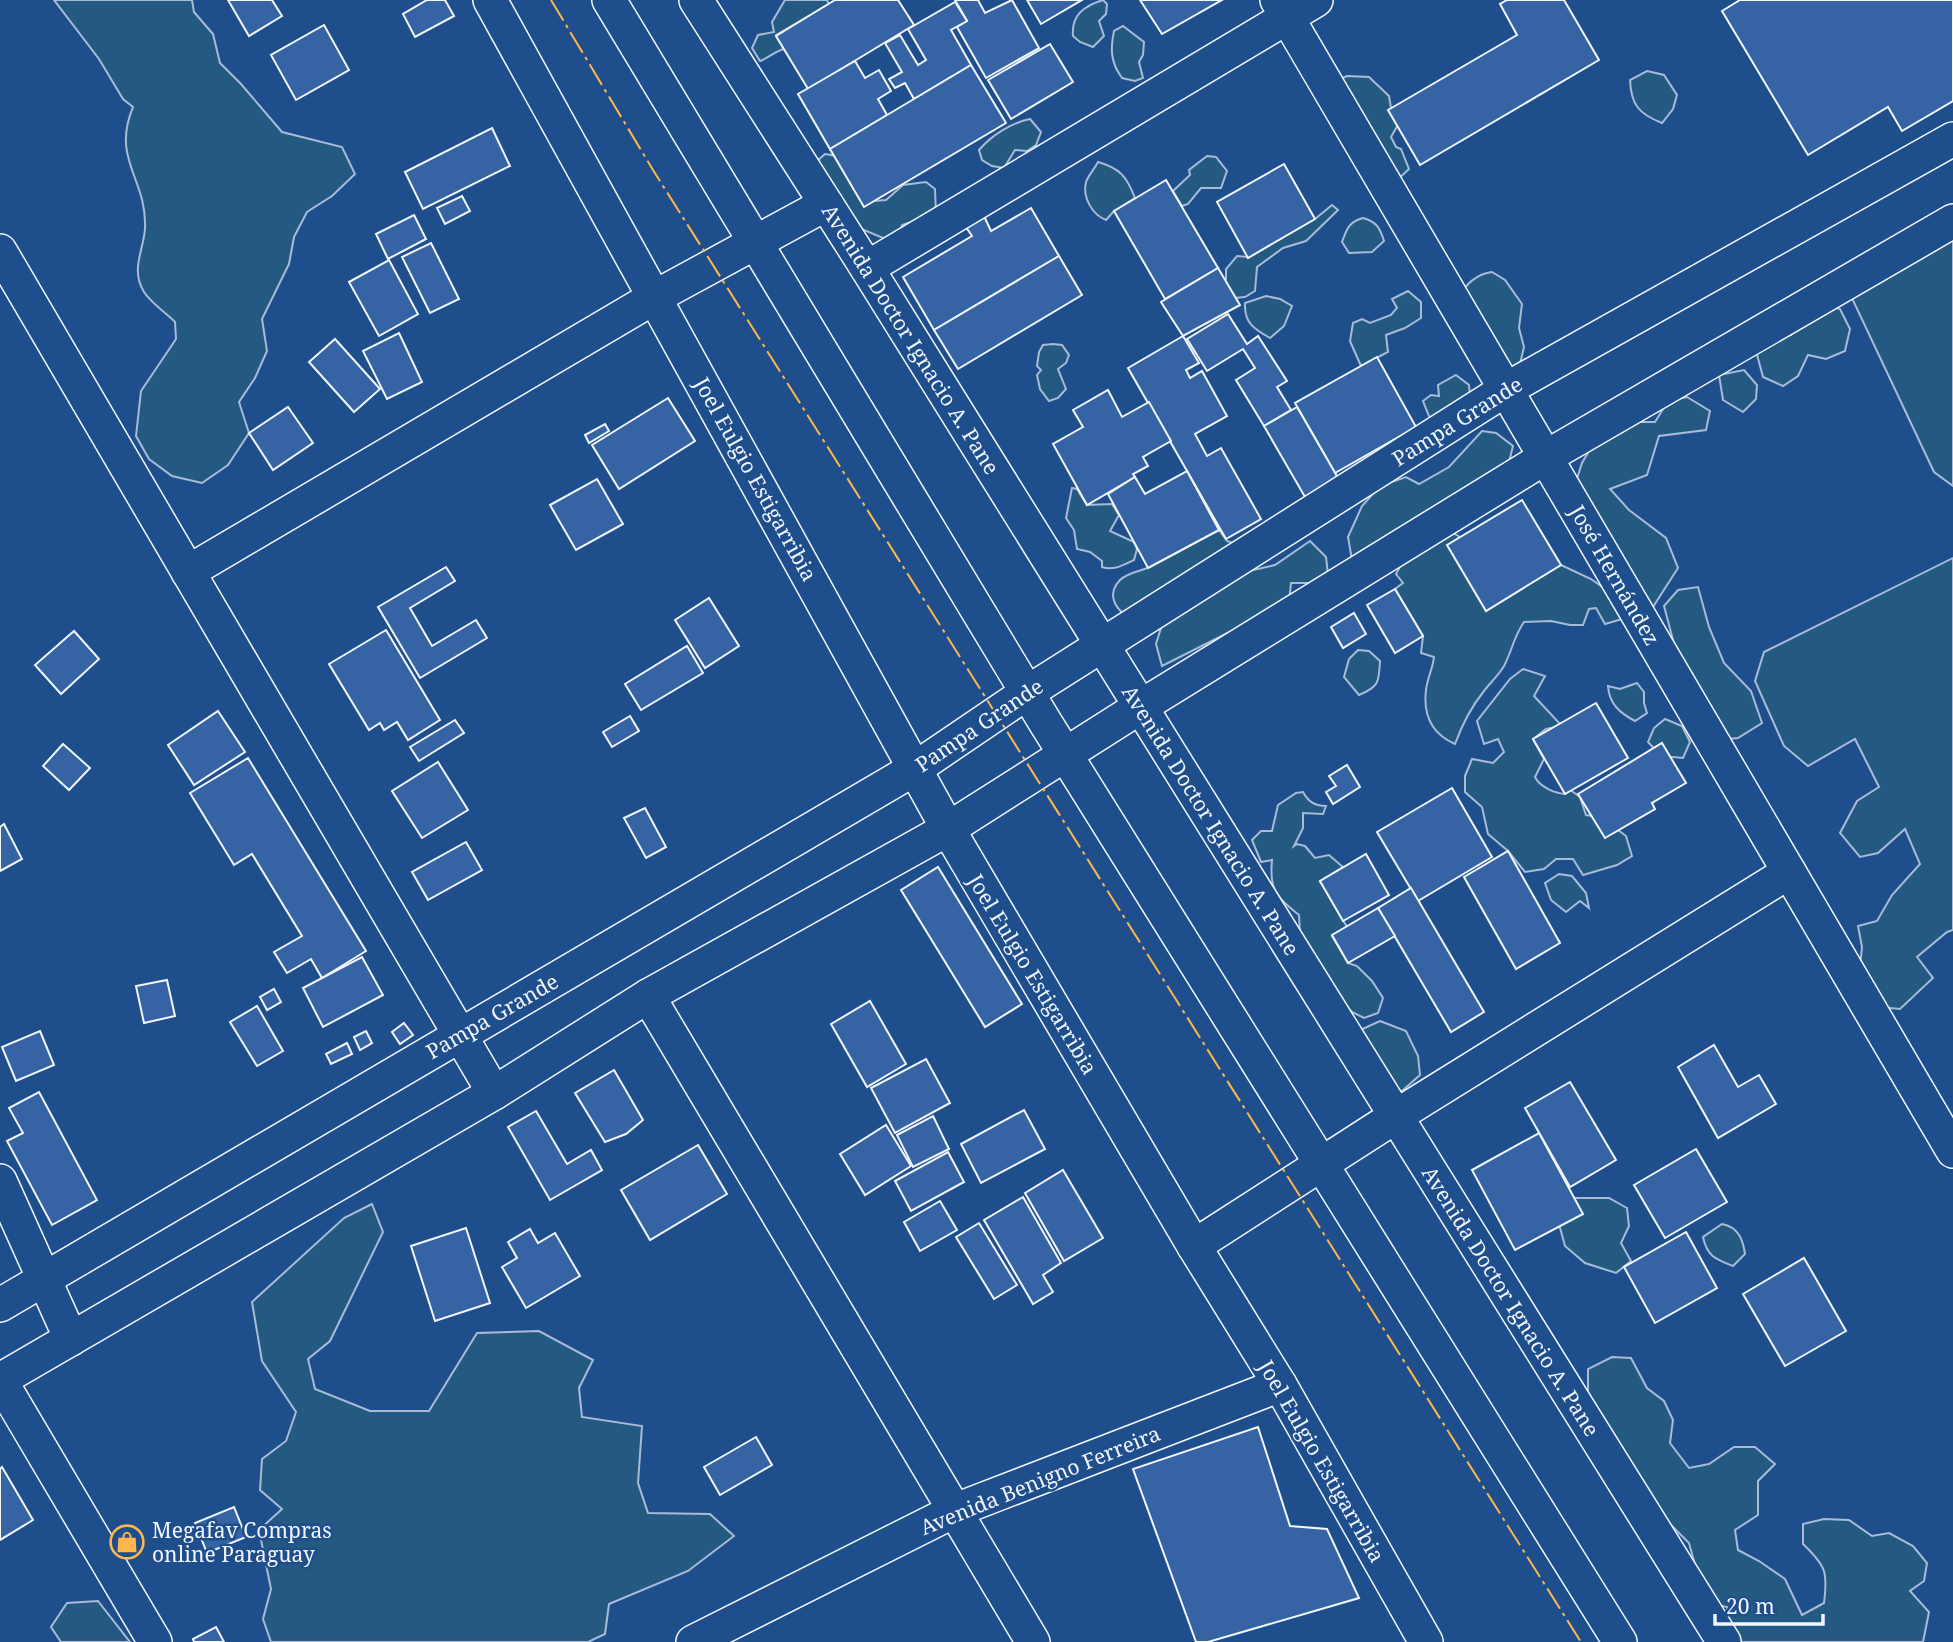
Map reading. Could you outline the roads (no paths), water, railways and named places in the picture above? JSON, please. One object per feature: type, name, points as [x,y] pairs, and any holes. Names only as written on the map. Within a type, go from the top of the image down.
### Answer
[{"type":"street","name":"Joel Eulgio Estigarribia","points":[[489,0],[948,830],[1194,1246],[1280,1385],[1426,1642]]},
{"type":"street","points":[[609,0],[1066,754],[1620,1642]]},
{"type":"street","name":"Avenida Doctor Ignacio A. Pane","points":[[696,0],[867,268],[1724,1642]]},
{"type":"street","points":[[867,268],[1282,9],[1316,0]]},
{"type":"street","name":"José Hernández","points":[[1282,9],[1953,1151]]},
{"type":"street","name":"Pampa Grande","points":[[0,1305],[916,768],[1028,692],[1506,390],[1953,139]]},
{"type":"street","points":[[188,572],[655,297],[826,204]]},
{"type":"street","points":[[155,1642],[0,1380],[494,1093],[648,996],[948,830],[1140,707],[1546,457],[1953,220]]},
{"type":"street","points":[[0,251],[494,1093]]},
{"type":"street","points":[[1194,1246],[1395,1116],[1789,872]]},
{"type":"street","points":[[648,996],[1033,1642]]},
{"type":"street","points":[[0,1181],[71,1339]]},
{"type":"street","name":"Avenida Benigno Ferreira","points":[[693,1642],[956,1510],[1280,1385]]},
{"type":"place","name":"Megafav Compras online Paraguay","points":[[127,1542]]}]
